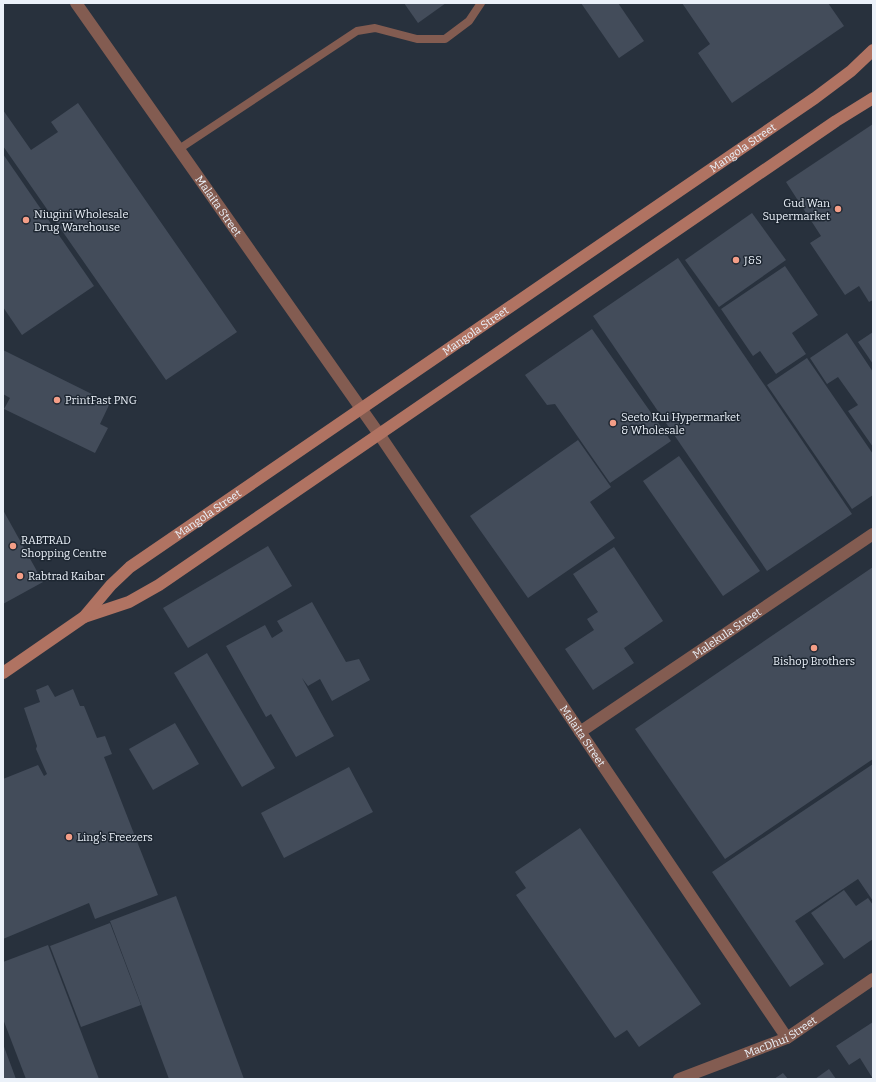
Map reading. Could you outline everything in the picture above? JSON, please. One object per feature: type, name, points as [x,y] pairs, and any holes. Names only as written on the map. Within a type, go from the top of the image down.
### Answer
[{"type":"main road","name":"Mangola Street","points":[[3,673],[84,617],[111,585],[130,567],[815,98],[873,50]]},
{"type":"main road","name":"Mangola Street","points":[[84,617],[129,602],[159,585],[829,126],[873,98]]},
{"type":"street","name":"Malaita Street","points":[[76,3],[379,434],[786,1038]]},
{"type":"street","name":"Malekula Street","points":[[580,732],[873,534]]},
{"type":"street","name":"MacDhui Street","points":[[679,1079],[786,1038],[873,979]]},
{"type":"lane","points":[[179,150],[357,31],[375,28],[417,39],[445,39],[469,21],[481,3]]},
{"type":"building","points":[[404,3],[446,3],[418,23]]},
{"type":"building","points":[[581,3],[618,3],[644,41],[619,58]]},
{"type":"building","points":[[682,3],[828,3],[844,26],[732,103],[698,53],[710,44]]},
{"type":"building","points":[[78,103],[237,332],[166,380],[3,146],[3,110],[31,150],[58,132],[51,122]]},
{"type":"building","name":"Gud Wan Supermarket","points":[[873,124],[873,300],[869,302],[859,286],[845,295],[810,243],[821,236],[786,182]]},
{"type":"building","name":"Niugini Wholesale Drug Warehouse","points":[[3,154],[94,286],[22,335],[3,307]]},
{"type":"building","name":"J&S","points":[[752,213],[786,260],[719,307],[685,260]]},
{"type":"building","points":[[678,258],[852,514],[767,571],[593,316]]},
{"type":"building","points":[[785,266],[818,315],[792,333],[806,354],[776,374],[760,351],[753,356],[721,309]]},
{"type":"building","name":"Seeto Kui Hypermarket & Wholesale","points":[[592,329],[671,441],[610,483],[555,404],[547,405],[525,375]]},
{"type":"building","points":[[873,332],[873,364],[858,342]]},
{"type":"building","points":[[847,333],[873,372],[873,447],[848,411],[858,405],[838,377],[827,384],[810,358]]},
{"type":"building","name":"PrintFast PNG","points":[[3,350],[110,403],[100,424],[108,428],[95,453],[4,409],[10,398],[3,394]]},
{"type":"building","points":[[807,358],[873,454],[873,495],[852,509],[767,385]]},
{"type":"building","points":[[578,440],[611,487],[590,502],[615,538],[528,598],[470,516]]},
{"type":"building","points":[[679,456],[760,571],[723,596],[643,481]]},
{"type":"building","name":"RABTRAD Shopping Centre","points":[[3,510],[43,582],[3,604]]},
{"type":"building","points":[[268,546],[292,586],[188,648],[163,608]]},
{"type":"building","points":[[614,547],[663,621],[624,648],[634,663],[593,690],[565,649],[594,630],[587,619],[598,612],[573,574]]},
{"type":"building","name":"Bishop Brothers","points":[[873,567],[873,759],[725,859],[635,729]]},
{"type":"building","points":[[312,602],[346,662],[359,659],[370,680],[332,701],[320,679],[308,686],[302,678],[334,736],[296,757],[271,714],[266,717],[226,646],[265,625],[272,638],[283,631],[277,621]]},
{"type":"building","points":[[207,653],[275,768],[242,787],[174,673]]},
{"type":"building","name":"Ling's Freezers","points":[[48,685],[55,697],[73,689],[80,706],[84,706],[97,738],[105,736],[112,754],[104,757],[158,895],[95,919],[89,903],[3,939],[3,779],[38,765],[44,776],[47,774],[36,749],[37,746],[24,708],[40,702],[36,690]]},
{"type":"building","points":[[175,723],[199,764],[153,790],[129,749]]},
{"type":"building","points":[[873,764],[873,901],[858,879],[795,921],[824,964],[790,987],[712,872]]},
{"type":"building","points":[[349,767],[373,812],[284,858],[261,813]]},
{"type":"building","points":[[580,828],[701,1004],[639,1047],[627,1030],[615,1038],[516,895],[526,888],[515,872]]},
{"type":"building","points":[[844,890],[856,906],[868,898],[873,905],[873,939],[844,959],[811,913]]},
{"type":"building","points":[[176,896],[244,1079],[169,1079],[110,921]]},
{"type":"building","points":[[110,923],[141,1005],[81,1027],[50,946]]},
{"type":"building","points":[[48,945],[99,1079],[26,1079],[3,1019],[3,962]]},
{"type":"building","points":[[873,1022],[873,1079],[860,1058],[849,1065],[836,1046]]},
{"type":"building","points":[[3,1044],[16,1079],[3,1079]]},
{"type":"building","points":[[829,1069],[836,1079],[815,1079]]},
{"type":"building","points":[[783,1073],[788,1079],[774,1079]]},
{"type":"place","name":"Gud Wan Supermarket","points":[[838,209]]},
{"type":"place","name":"Niugini Wholesale Drug Warehouse","points":[[26,220]]},
{"type":"place","name":"J&S","points":[[736,260]]},
{"type":"place","name":"PrintFast PNG","points":[[57,400]]},
{"type":"place","name":"Seeto Kui Hypermarket & Wholesale","points":[[613,423]]},
{"type":"place","name":"RABTRAD Shopping Centre","points":[[13,546]]},
{"type":"place","name":"Rabtrad Kaibar","points":[[20,576]]},
{"type":"place","name":"Bishop Brothers","points":[[814,648]]},
{"type":"place","name":"Ling's Freezers","points":[[69,837]]}]
